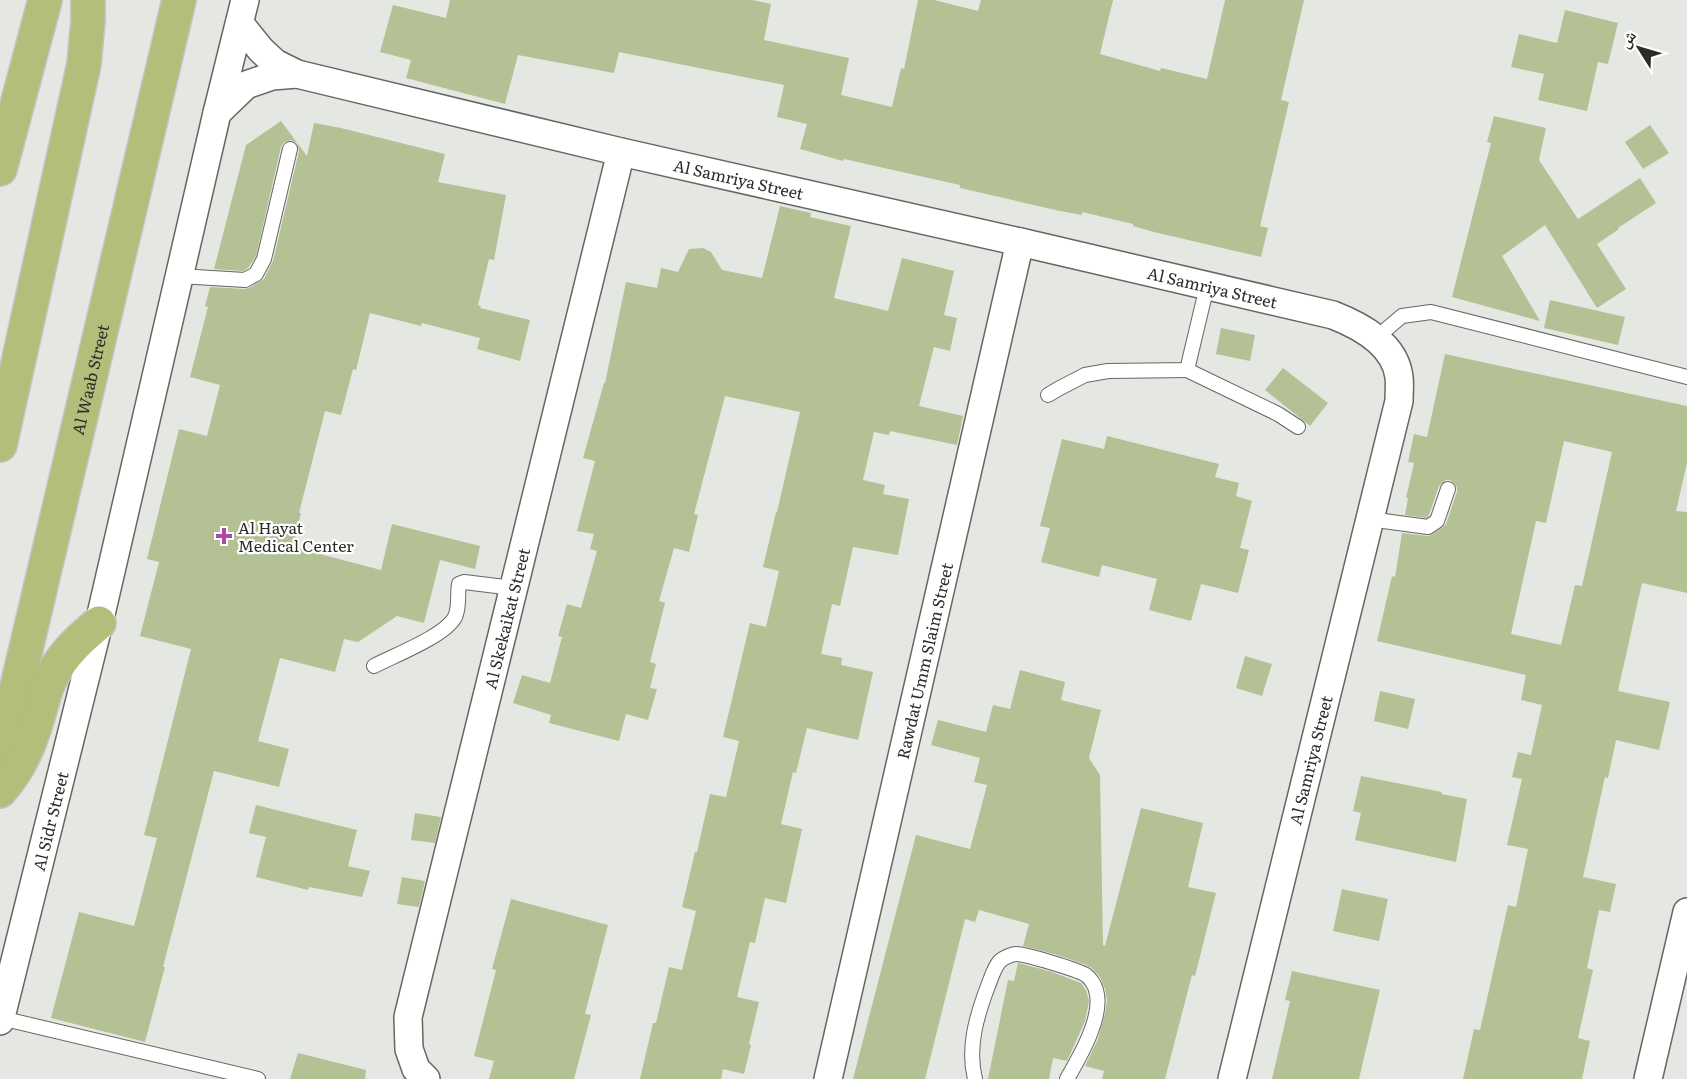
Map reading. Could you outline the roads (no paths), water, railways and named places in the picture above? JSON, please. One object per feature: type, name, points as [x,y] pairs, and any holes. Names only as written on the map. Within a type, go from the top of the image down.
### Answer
[{"type":"main road","points":[[0,169],[45,0]]},
{"type":"main road","points":[[0,445],[84,64],[88,0]]},
{"type":"main road","name":"Al Waab Street","points":[[0,759],[179,0]]},
{"type":"main road","points":[[168,50],[190,0]]},
{"type":"main road","points":[[0,791],[21,760],[32,736],[47,686],[60,662],[77,640],[99,623]]},
{"type":"street","name":"Al Samriya Street","points":[[242,12],[261,50],[275,63],[297,74],[621,152],[1333,315],[1356,324],[1376,338],[1392,356],[1399,376],[1399,401],[1232,1079]]},
{"type":"street","points":[[99,623],[242,12]]},
{"type":"street","name":"Al Samriya Street","points":[[217,113],[246,86],[272,76],[297,74]]},
{"type":"street","name":"Al Skekaikat Street","points":[[419,1076],[409,1049],[408,1017],[621,152]]},
{"type":"street","name":"Rawdat Umm Slaim Street","points":[[828,1079],[1020,242]]},
{"type":"street","name":"Al Sidr Street","points":[[0,1019],[99,623]]},
{"type":"street","points":[[1648,1079],[1687,912]]},
{"type":"lane","points":[[179,276],[244,280],[256,274],[264,259],[290,149]]},
{"type":"lane","points":[[1186,370],[1207,286]]},
{"type":"lane","points":[[1376,338],[1402,316],[1431,312],[1687,377]]},
{"type":"lane","points":[[1048,395],[1085,375],[1108,371],[1186,370],[1278,414],[1298,427]]},
{"type":"lane","points":[[1370,519],[1428,528],[1437,521],[1448,489]]},
{"type":"lane","points":[[374,666],[448,627],[459,606],[459,584],[464,582],[513,588]]},
{"type":"lane","points":[[975,1079],[972,1060],[974,1028],[981,1005],[1000,961],[1015,954],[1043,960],[1081,973],[1088,976],[1096,988],[1098,1005],[1088,1040],[1067,1079]]},
{"type":"lane","points":[[0,1019],[258,1079]]},
{"type":"place","name":"Al Hayat Medical Center","points":[[224,536]]}]
